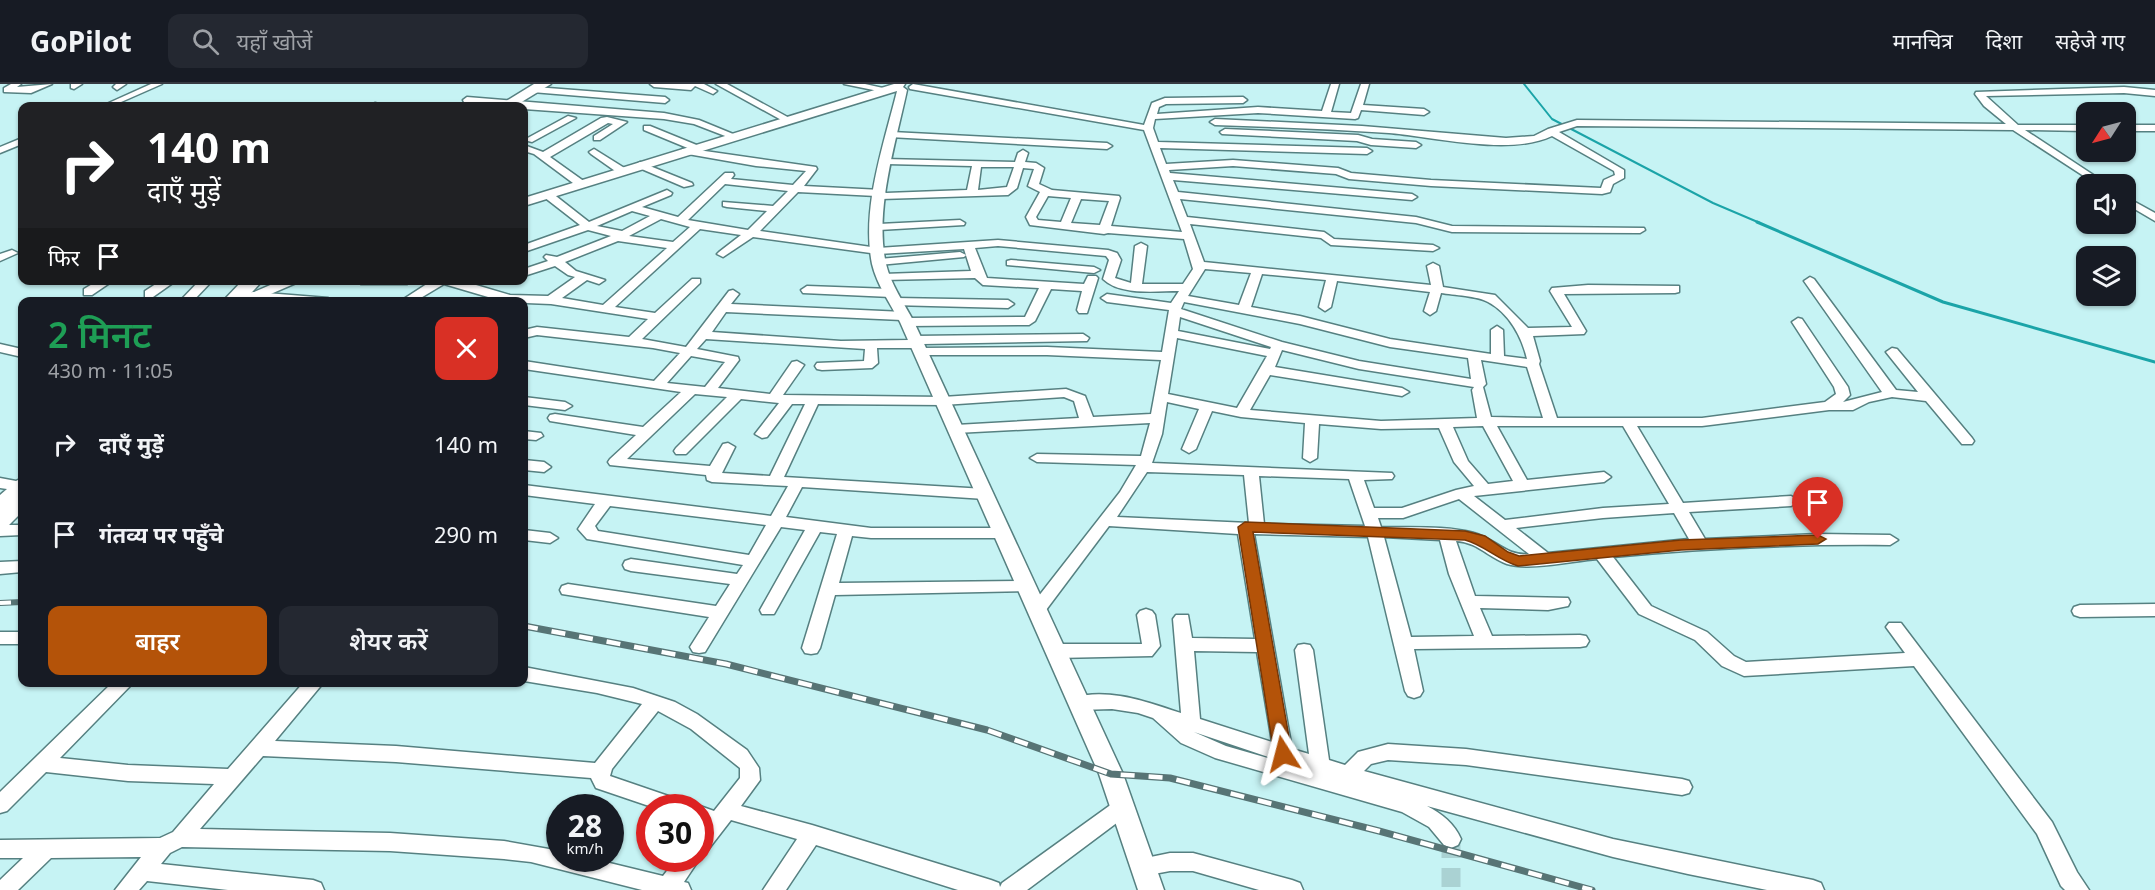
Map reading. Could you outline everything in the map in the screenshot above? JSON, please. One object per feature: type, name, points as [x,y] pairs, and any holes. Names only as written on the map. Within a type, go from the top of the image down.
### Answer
[{"type":"main road","points":[[513,102],[540,87]]},
{"type":"main road","points":[[0,514],[18,491]]},
{"type":"street","points":[[17,84],[7,90],[31,90],[48,84]]},
{"type":"street","points":[[115,102],[158,84]]},
{"type":"street","points":[[634,98],[654,84],[717,87],[788,120]]},
{"type":"street","points":[[849,84],[904,87],[1074,130],[1107,146]]},
{"type":"street","points":[[1326,114],[1335,84]]},
{"type":"street","points":[[892,135],[1074,130],[1149,123],[1215,111],[1258,110],[1355,116],[1365,84]]},
{"type":"street","points":[[2140,84],[2155,93]]},
{"type":"street","points":[[540,87],[665,100]]},
{"type":"street","points":[[528,201],[733,136],[904,87]]},
{"type":"street","points":[[904,87],[881,195],[879,227],[891,289],[1079,703],[1123,807],[1151,890]]},
{"type":"street","points":[[2087,174],[2018,128],[1984,102],[1979,94],[2124,90],[2155,93]]},
{"type":"street","points":[[467,100],[496,102]]},
{"type":"street","points":[[1199,266],[1153,145],[1149,123],[1155,105],[1161,102],[1243,100]]},
{"type":"street","points":[[528,103],[581,102]]},
{"type":"street","points":[[528,104],[664,116],[696,122],[733,136]]},
{"type":"street","points":[[1359,107],[1424,112]]},
{"type":"street","points":[[1215,111],[1215,130],[1220,132],[1358,138],[1416,145]]},
{"type":"street","points":[[528,114],[622,122],[597,138]]},
{"type":"street","points":[[530,147],[571,118]]},
{"type":"street","points":[[530,147],[607,120]]},
{"type":"street","points":[[1215,122],[1294,124],[1470,138],[1536,139],[1553,129],[1567,125],[1673,123],[2076,128]]},
{"type":"street","points":[[647,128],[691,149],[756,163],[812,169],[776,209],[723,254]]},
{"type":"street","points":[[2136,128],[2155,128]]},
{"type":"street","points":[[1164,171],[1233,163],[1338,171],[1359,177],[1431,183],[1602,191],[1606,190],[1608,182],[1621,174],[1553,129]]},
{"type":"street","points":[[0,150],[18,143]]},
{"type":"street","points":[[1153,145],[1367,151]]},
{"type":"street","points":[[530,147],[581,184]]},
{"type":"street","points":[[594,152],[622,171]]},
{"type":"street","points":[[679,222],[727,178],[796,188],[881,195],[1008,192],[1013,185],[1023,153]]},
{"type":"street","points":[[887,161],[1019,164],[1039,167],[1034,186]]},
{"type":"street","points":[[972,194],[977,163]]},
{"type":"street","points":[[640,165],[688,185]]},
{"type":"street","points":[[1164,171],[1412,197]]},
{"type":"street","points":[[1013,185],[1044,188],[1045,192]]},
{"type":"street","points":[[1045,192],[1115,198],[1104,231]]},
{"type":"street","points":[[1045,192],[1031,220],[1038,224],[1187,236]]},
{"type":"street","points":[[528,237],[583,224],[632,208],[667,193]]},
{"type":"street","points":[[548,195],[583,224],[603,233],[673,244]]},
{"type":"street","points":[[1064,226],[1077,195]]},
{"type":"street","points":[[1172,195],[1416,220],[1452,229],[1640,230]]},
{"type":"street","points":[[727,204],[776,209]]},
{"type":"street","points":[[2136,206],[2155,218]]},
{"type":"street","points":[[632,208],[679,222],[749,234],[891,289],[1029,321],[1047,285]]},
{"type":"street","points":[[528,271],[620,236],[659,216]]},
{"type":"street","points":[[1181,220],[1324,235],[1331,242],[1433,248]]},
{"type":"street","points":[[528,248],[583,224]]},
{"type":"street","points":[[879,227],[960,224]]},
{"type":"street","points":[[605,309],[673,244],[697,226]]},
{"type":"street","points":[[723,308],[764,308],[824,315],[891,289],[969,249],[1031,244],[1096,261]]},
{"type":"street","points":[[537,245],[572,273],[599,280]]},
{"type":"street","points":[[1136,286],[1141,246]]},
{"type":"street","points":[[969,249],[978,274],[988,282],[1089,288]]},
{"type":"street","points":[[0,258],[12,253]]},
{"type":"street","points":[[1011,263],[1096,261],[1115,256],[1109,279],[1111,281],[1136,286],[1179,301],[1277,350]]},
{"type":"street","points":[[1083,310],[1096,261]]},
{"type":"street","points":[[1199,266],[1332,278],[1491,298],[1516,321],[1529,339],[1532,363],[1551,421]]},
{"type":"street","points":[[1037,610],[1074,566],[1126,494],[1144,464],[1157,418],[1171,333],[1179,301],[1199,266]]},
{"type":"street","points":[[1430,310],[1437,290],[1433,266]]},
{"type":"street","points":[[1244,309],[1257,272]]},
{"type":"street","points":[[891,289],[978,274]]},
{"type":"street","points":[[550,300],[585,276]]},
{"type":"street","points":[[1325,307],[1332,278]]},
{"type":"street","points":[[631,342],[696,280]]},
{"type":"street","points":[[1810,281],[1863,351],[1890,393]]},
{"type":"street","points":[[88,292],[100,285]]},
{"type":"street","points":[[149,294],[163,285]]},
{"type":"street","points":[[190,297],[202,285]]},
{"type":"street","points":[[248,293],[278,285]]},
{"type":"street","points":[[414,297],[434,285]]},
{"type":"street","points":[[456,285],[489,297]]},
{"type":"street","points":[[807,290],[891,289],[1008,304]]},
{"type":"street","points":[[1524,332],[1580,331],[1556,291],[1675,289]]},
{"type":"street","points":[[248,293],[284,297]]},
{"type":"street","points":[[657,386],[690,351],[733,294]]},
{"type":"street","points":[[1107,298],[1179,301],[1258,311],[1390,343],[1474,357],[1532,363]]},
{"type":"street","points":[[528,300],[550,300],[656,317]]},
{"type":"street","points":[[1253,336],[1258,311]]},
{"type":"street","points":[[1798,322],[1841,387],[1843,395],[1829,406]]},
{"type":"street","points":[[1497,330],[1498,360]]},
{"type":"street","points":[[528,333],[537,331],[631,342],[733,360],[709,391]]},
{"type":"street","points":[[1171,333],[1479,384],[1474,357]]},
{"type":"street","points":[[703,335],[871,345],[1083,338]]},
{"type":"street","points":[[822,366],[867,365],[871,360],[871,345]]},
{"type":"street","points":[[918,345],[1168,356]]},
{"type":"street","points":[[0,348],[18,352]]},
{"type":"street","points":[[1241,413],[1277,350]]},
{"type":"street","points":[[1892,352],[1967,441]]},
{"type":"street","points":[[762,434],[797,365]]},
{"type":"street","points":[[528,366],[657,386],[813,401],[943,401],[1072,394],[1080,399],[1087,421]]},
{"type":"street","points":[[1266,370],[1402,392]]},
{"type":"street","points":[[691,390],[616,459],[616,464],[714,471]]},
{"type":"street","points":[[1479,390],[1484,419],[1488,422],[1522,485]]},
{"type":"street","points":[[1161,397],[1241,413],[1381,425],[1551,421],[1702,422],[1829,406],[1853,406],[1865,399],[1890,393],[1929,397]]},
{"type":"street","points":[[681,452],[738,394]]},
{"type":"street","points":[[775,482],[813,401]]},
{"type":"street","points":[[528,402],[646,432]]},
{"type":"street","points":[[1189,449],[1208,407]]},
{"type":"street","points":[[956,429],[1157,418]]},
{"type":"street","points":[[1310,458],[1312,420]]},
{"type":"street","points":[[1627,421],[1700,544]]},
{"type":"street","points":[[1445,424],[1461,462],[1484,489]]},
{"type":"street","points":[[728,447],[712,477],[985,494]]},
{"type":"street","points":[[1037,458],[1251,472],[1387,476]]},
{"type":"street","points":[[528,465],[544,467]]},
{"type":"street","points":[[1251,472],[1251,527],[1265,646],[1283,754]]},
{"type":"street","points":[[1355,475],[1376,531],[1414,691]]},
{"type":"street","points":[[1369,513],[1404,513],[1461,493],[1484,489],[1604,477]]},
{"type":"street","points":[[0,483],[18,486]]},
{"type":"street","points":[[699,647],[753,561],[797,483]]},
{"type":"street","points":[[0,503],[18,489]]},
{"type":"street","points":[[528,490],[776,522],[900,535],[1003,533]]},
{"type":"street","points":[[1461,493],[1545,559]]},
{"type":"street","points":[[607,500],[587,525],[586,529],[593,535],[753,561]]},
{"type":"street","points":[[1502,525],[1677,507],[1791,501]]},
{"type":"street","points":[[18,508],[3,522],[0,530],[18,530]]},
{"type":"street","points":[[1105,521],[1190,528],[1251,527],[1446,534],[1480,539],[1510,560],[1545,559],[1700,544],[1818,539],[1890,540]]},
{"type":"street","points":[[768,610],[815,526]]},
{"type":"street","points":[[811,648],[846,530]]},
{"type":"street","points":[[1446,534],[1457,574],[1486,643]]},
{"type":"street","points":[[528,535],[550,538]]},
{"type":"street","points":[[1601,554],[1645,610],[1701,636],[1728,661],[1744,669],[1919,659]]},
{"type":"street","points":[[631,565],[741,580]]},
{"type":"street","points":[[0,568],[18,567]]},
{"type":"street","points":[[830,589],[1027,587]]},
{"type":"street","points":[[568,590],[720,613]]},
{"type":"street","points":[[1469,602],[1548,604],[1562,602]]},
{"type":"street","points":[[2080,611],[2155,610]]},
{"type":"street","points":[[1056,651],[1146,651],[1150,646],[1146,615]]},
{"type":"street","points":[[1182,619],[1191,722]]},
{"type":"street","points":[[1895,627],[2045,828],[2069,879],[2078,890]]},
{"type":"street","points":[[0,639],[18,638]]},
{"type":"street","points":[[1404,644],[1580,641]]},
{"type":"street","points":[[1185,644],[1265,646]]},
{"type":"street","points":[[1304,650],[1320,766]]},
{"type":"street","points":[[528,675],[584,683],[654,702],[689,718],[749,764],[750,780],[716,816]]},
{"type":"street","points":[[0,805],[120,687]]},
{"type":"street","points":[[126,890],[233,777],[311,687]]},
{"type":"street","points":[[600,771],[654,702]]},
{"type":"street","points":[[1079,703],[1112,702],[1156,712],[1347,775],[1616,849],[1814,890]]},
{"type":"street","points":[[1156,712],[1188,738],[1222,753],[1407,805],[1436,821],[1451,839]]},
{"type":"street","points":[[258,748],[396,754],[600,771]]},
{"type":"street","points":[[1347,775],[1365,758],[1388,752],[1466,757],[1682,787]]},
{"type":"street","points":[[41,764],[128,772],[233,777]]},
{"type":"street","points":[[600,771],[603,782],[638,794]]},
{"type":"street","points":[[1010,890],[1123,807]]},
{"type":"street","points":[[716,816],[812,834],[991,890]]},
{"type":"street","points":[[774,890],[812,834]]},
{"type":"street","points":[[0,849],[172,842],[379,842],[531,853],[673,888],[682,872]]},
{"type":"street","points":[[4,890],[48,847]]},
{"type":"street","points":[[1143,867],[1170,862],[1193,862],[1292,890]]},
{"type":"street","points":[[142,871],[313,890]]},
{"type":"waterway","points":[[1524,84],[1552,119],[1713,203],[1760,223]]},
{"type":"waterway","points":[[1757,222],[1943,302],[2155,362]]},
{"type":"tunnel","points":[[1451,839],[1451,890]]},
{"type":"railway","points":[[0,603],[18,602]]},
{"type":"railway","points":[[528,627],[726,664],[987,730],[1111,774],[1170,778],[1379,831],[1592,890]]},
{"type":"route","points":[[1283,754],[1245,527],[1472,536],[1510,560],[1518,561],[1681,545],[1818,539]]}]
